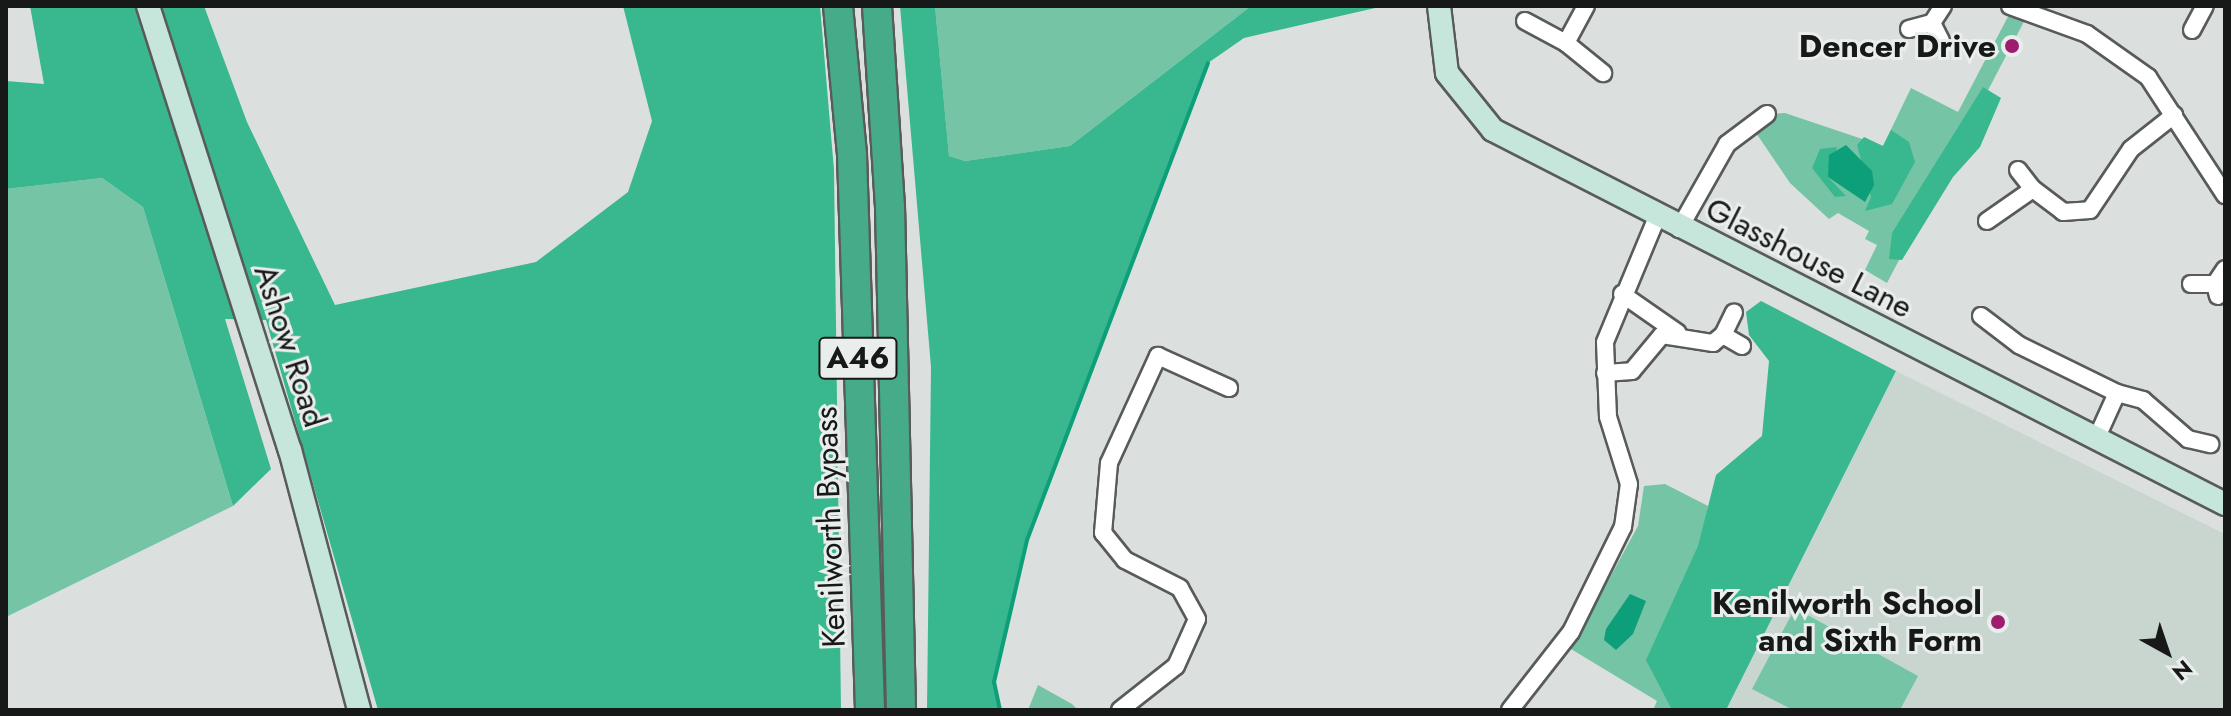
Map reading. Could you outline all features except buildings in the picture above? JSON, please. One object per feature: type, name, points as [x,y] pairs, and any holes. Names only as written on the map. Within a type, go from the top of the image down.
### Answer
[{"type":"highway","name":"Kenilworth Bypass","points":[[838,6],[852,155],[870,710]]},
{"type":"highway","name":"Kenilworth Bypass","points":[[877,6],[890,206],[901,710]]},
{"type":"street","name":"Ashow Road","points":[[148,6],[290,450],[359,710]]},
{"type":"street","name":"Glasshouse Lane","points":[[1439,6],[1447,73],[1493,130],[1679,229],[2225,504]]},
{"type":"street","points":[[1566,43],[1586,6]]},
{"type":"street","points":[[1909,29],[1932,23],[1943,6]]},
{"type":"street","points":[[2010,6],[2052,12],[2121,55],[2174,115],[2225,195]]},
{"type":"street","points":[[2192,30],[2205,6]]},
{"type":"street","points":[[1525,21],[1566,43],[1603,73]]},
{"type":"street","points":[[1932,23],[1941,41]]},
{"type":"street","points":[[1679,229],[1727,144],[1767,114]]},
{"type":"street","points":[[2018,170],[2033,189],[2063,212],[2093,218],[2131,149],[2174,115]]},
{"type":"street","points":[[1987,221],[2033,189]]},
{"type":"street","points":[[1510,710],[1571,632],[1622,532],[1629,484],[1608,417],[1605,364],[1622,294],[1657,217]]},
{"type":"street","points":[[2191,284],[2217,290],[2225,269]]},
{"type":"street","points":[[1622,294],[1678,333],[1713,343],[1723,335],[1734,312]]},
{"type":"street","points":[[1981,316],[2019,345],[2117,393],[2143,400],[2188,439],[2210,444]]},
{"type":"street","points":[[1605,364],[1632,371],[1662,335],[1678,333]]},
{"type":"street","points":[[1723,335],[1742,346]]},
{"type":"street","points":[[1120,710],[1176,666],[1197,619],[1180,588],[1125,560],[1103,533],[1109,463],[1158,356],[1229,388]]},
{"type":"street","points":[[2097,437],[2117,393]]},
{"type":"shaded area","points":[[30,6],[204,6],[247,122],[335,305],[536,262],[628,192],[652,121],[623,6],[820,6],[834,170],[841,710],[378,710],[266,320],[225,319],[271,469],[233,506],[143,207],[102,178],[6,189],[6,81],[44,84]]},
{"type":"shaded area","points":[[900,6],[935,6],[949,156],[965,161],[1070,146],[1251,6],[1384,6],[1244,38],[1208,63],[1027,540],[994,682],[1000,710],[927,710],[931,367]]},
{"type":"shaded area","points":[[935,6],[1251,6],[1070,146],[965,161],[949,156]]},
{"type":"shaded area","points":[[2013,7],[2029,12],[1887,283],[1865,270],[1877,245],[1865,239],[1869,231],[1838,213],[1829,219],[1790,183],[1752,127],[1767,114],[1785,113],[1883,146],[1911,88],[1958,112]]},
{"type":"shaded area","points":[[1983,87],[2001,98],[1980,147],[1953,177],[1902,260],[1889,259],[1892,233]]},
{"type":"shaded area","points":[[1891,130],[1909,142],[1915,162],[1892,204],[1865,211],[1871,197],[1857,145],[1864,137],[1883,146]]},
{"type":"shaded area","points":[[1846,145],[1872,171],[1874,185],[1865,202],[1828,177],[1829,155]]},
{"type":"shaded area","points":[[1837,147],[1828,177],[1846,196],[1835,197],[1812,168],[1820,149]]},
{"type":"shaded area","points":[[102,178],[143,207],[233,506],[6,617],[6,189]]},
{"type":"shaded area","points":[[1761,301],[1896,371],[1726,710],[1672,710],[1646,660],[1698,546],[1716,475],[1762,436],[1769,361],[1749,335],[1746,312]]},
{"type":"shaded area","name":"Kenilworth School and Sixth Form","points":[[1896,371],[2225,534],[2225,710],[1726,710]]},
{"type":"shaded area","points":[[1665,484],[1708,506],[1672,710],[1653,710],[1657,701],[1571,649],[1638,526],[1644,486]]},
{"type":"shaded area","points":[[1630,594],[1646,601],[1633,634],[1616,650],[1604,640],[1606,629]]},
{"type":"shaded area","points":[[1795,608],[1918,676],[1900,710],[1793,710],[1752,689]]},
{"type":"shaded area","points":[[1038,685],[1072,704],[1078,710],[1028,710]]},
{"type":"waterway","points":[[1000,710],[994,682],[1027,540],[1208,63]]},
{"type":"place","name":"Dencer Drive","points":[[2012,46]]},
{"type":"place","name":"Kenilworth School and Sixth Form","points":[[1998,622]]}]
